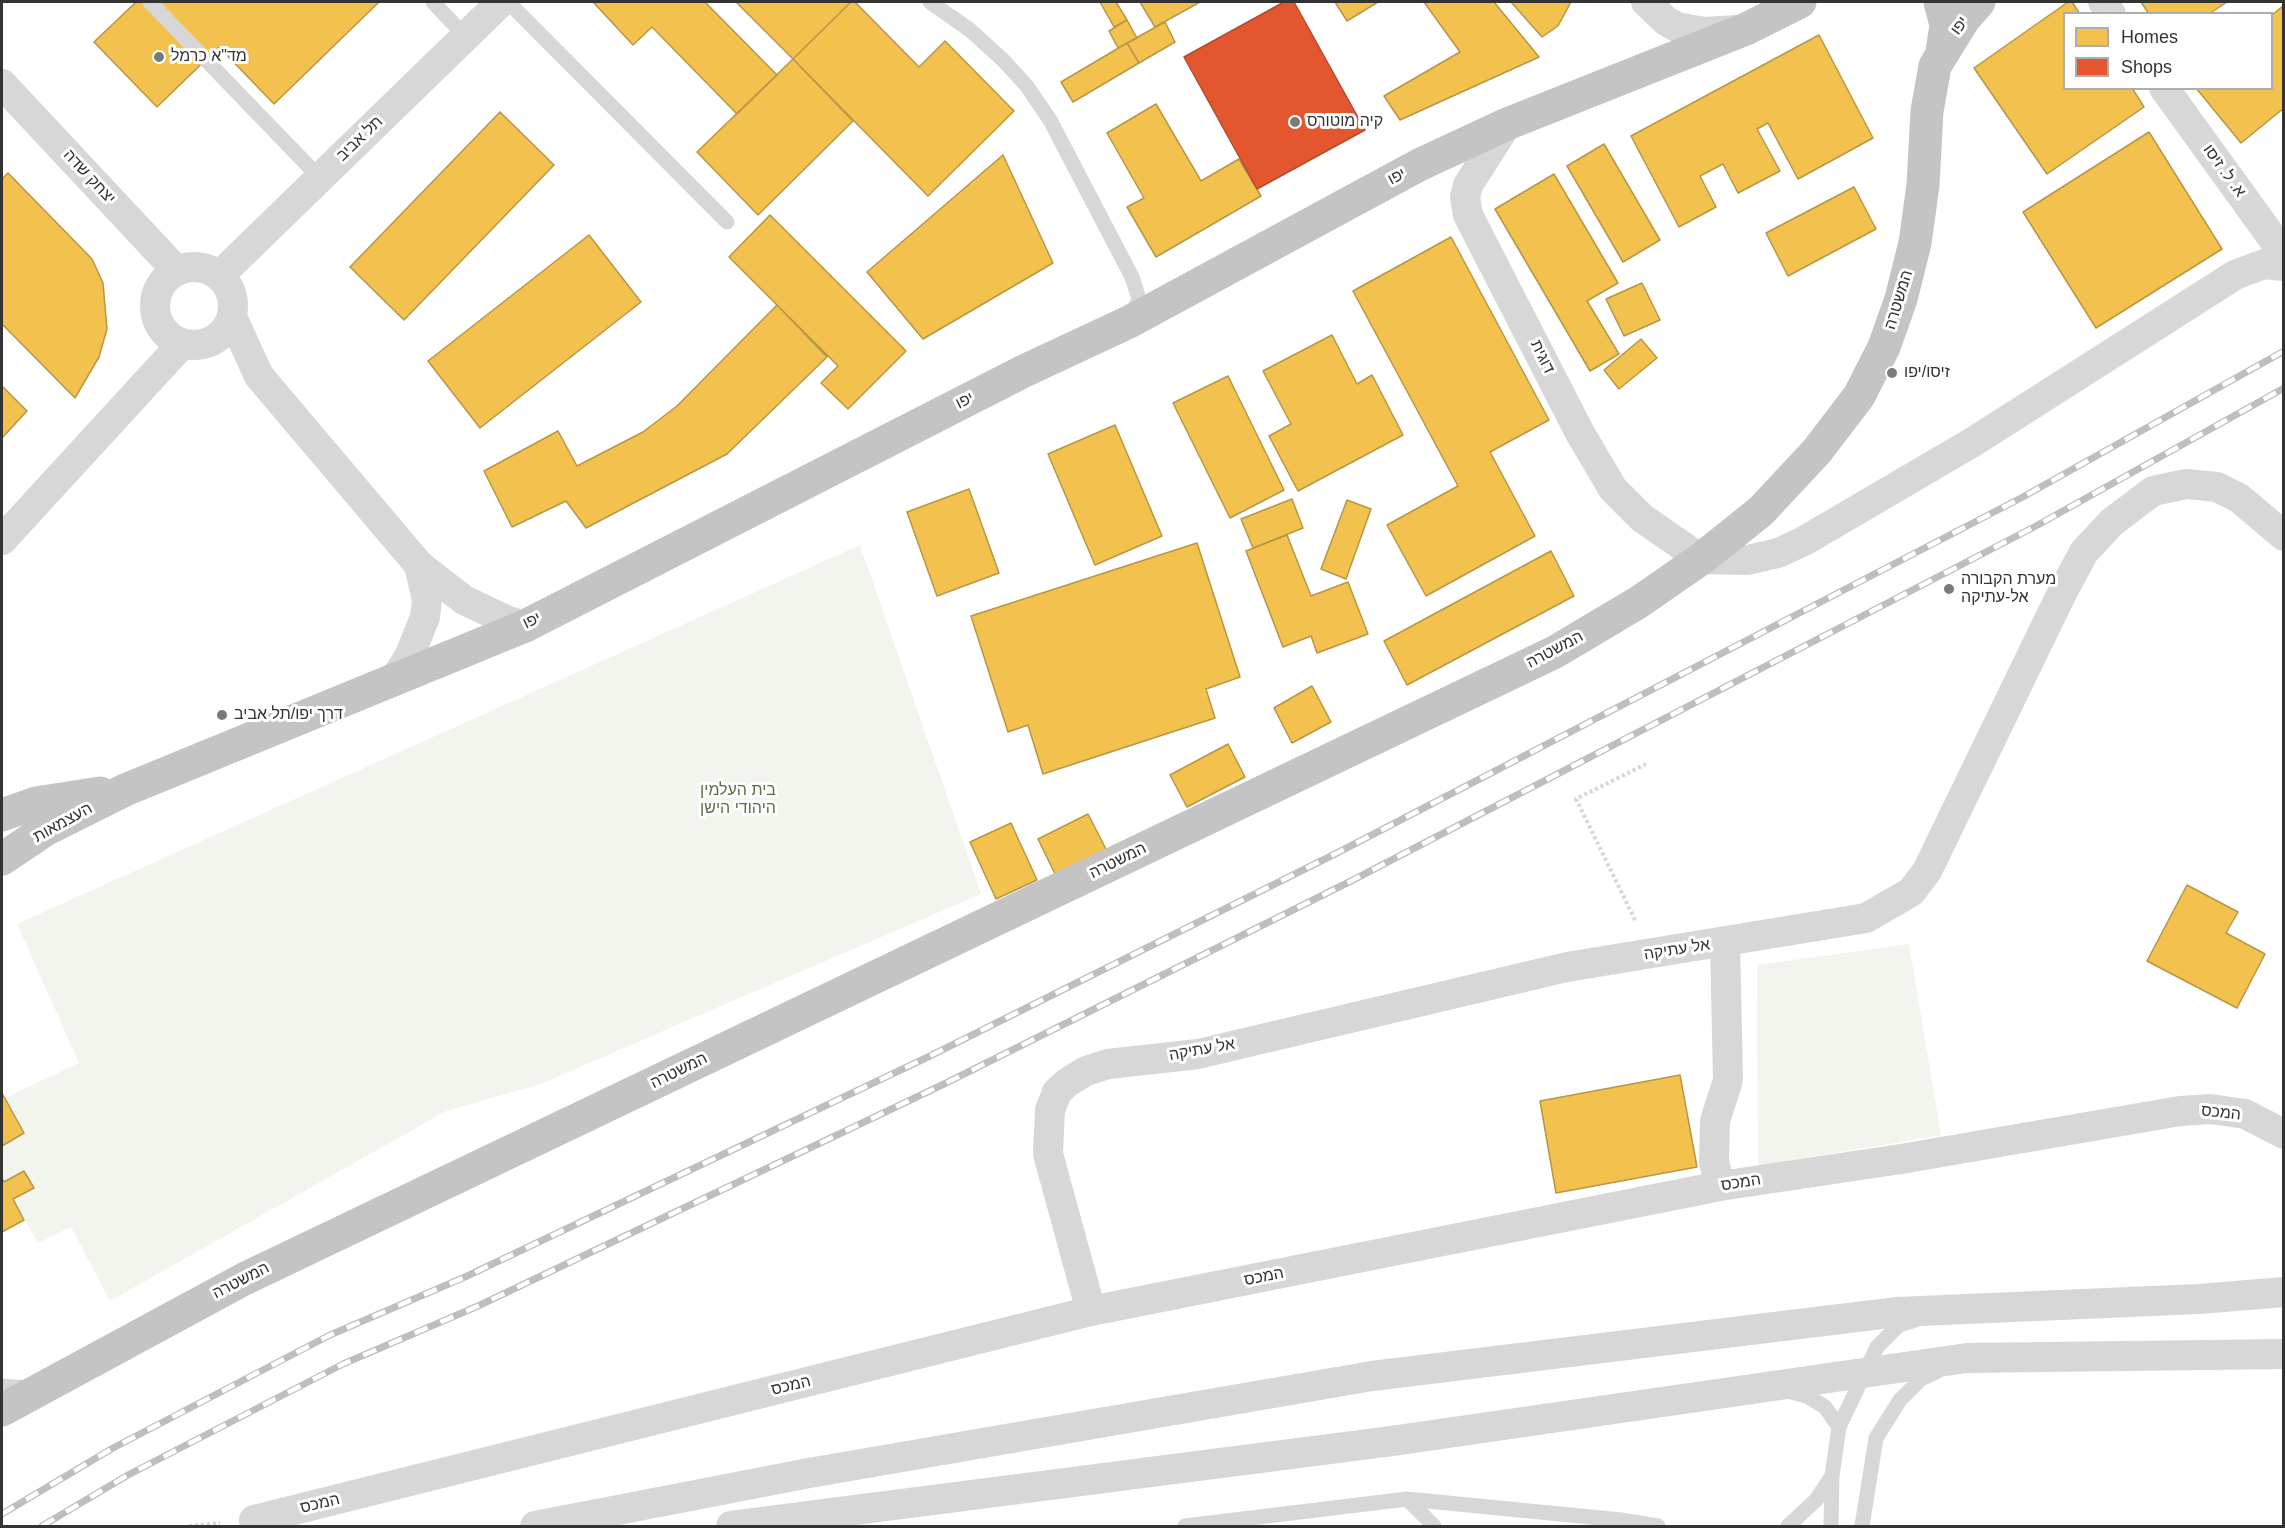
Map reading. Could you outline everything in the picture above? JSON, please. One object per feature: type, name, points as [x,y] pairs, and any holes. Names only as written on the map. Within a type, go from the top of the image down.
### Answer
[{"type":"highway","name":"יפו","points":[[125,790],[525,626],[1024,371],[1129,322],[1419,165],[1507,124],[1746,29],[1800,2]]},
{"type":"highway","points":[[1940,2],[1946,25],[1942,52]]},
{"type":"highway","name":"יפו","points":[[1942,52],[1979,2]]},
{"type":"highway","name":"המשטרה","points":[[2,1410],[244,1279],[1555,652],[1638,602],[1701,559],[1761,511],[1817,451],[1859,396],[1884,347],[1901,299],[1915,243],[1923,185],[1930,84],[1942,52]]},
{"type":"highway","points":[[2,815],[36,803],[125,790]]},
{"type":"highway","name":"העצמאות","points":[[2,859],[34,837],[125,790]]},
{"type":"street","name":"תל אביב","points":[[219,276],[501,2]]},
{"type":"street","points":[[1646,2],[1666,21],[1677,27],[1704,32],[1746,29]]},
{"type":"street","name":"יצחק שדה","points":[[2,84],[177,272]]},
{"type":"street","name":"א. ל. זיסו","points":[[2165,90],[2283,254]]},
{"type":"street","name":"דוגית","points":[[1507,124],[1467,185],[1465,197],[1468,215],[1580,433],[1614,489],[1642,518],[1701,559]]},
{"type":"street","points":[[2235,275],[2250,249],[2254,212]]},
{"type":"street","points":[[1701,559],[1748,560],[1778,553],[1804,541],[1973,442],[2235,275],[2264,264],[2283,266]]},
{"type":"street","points":[[259,376],[161,328],[156,315],[155,302],[159,289],[177,272],[199,267],[219,276],[232,295],[232,317],[259,376],[419,565],[464,600],[508,621],[525,626]]},
{"type":"street","points":[[119,413],[143,366],[156,315]]},
{"type":"street","points":[[2,540],[119,413],[195,343],[220,336],[232,317]]},
{"type":"street","name":"אל עתיקה","points":[[1091,1311],[1048,1154],[1050,1110],[1057,1092],[1068,1082],[1086,1071],[1108,1064],[1198,1054],[1566,967],[1866,918],[1911,892],[1927,871],[2084,552],[2112,522],[2153,491],[2186,484],[2217,487],[2239,498],[2283,536]]},
{"type":"street","points":[[396,677],[409,657],[426,617],[426,591],[419,565]]},
{"type":"street","points":[[1720,1186],[1714,1162],[1715,1120],[1728,1080],[1725,942]]},
{"type":"street","name":"המכס","points":[[254,1520],[1091,1311],[1720,1186],[1901,1159],[2180,1111],[2211,1109],[2245,1114],[2283,1134]]},
{"type":"street","points":[[535,1527],[809,1473],[1372,1376],[1898,1312],[2199,1299],[2283,1292]]},
{"type":"street","points":[[731,1527],[1392,1441],[1967,1358],[2283,1354]]},
{"type":"lane","points":[[150,2],[320,178]]},
{"type":"lane","points":[[433,2],[465,36]]},
{"type":"lane","points":[[508,2],[727,222]]},
{"type":"lane","points":[[930,2],[970,30],[1003,60],[1026,85],[1050,120],[1132,277],[1139,299],[1129,322]]},
{"type":"lane","points":[[2,870],[34,837]]},
{"type":"lane","points":[[1831,1527],[1832,1476],[1839,1427],[1863,1373],[1877,1347],[1899,1325],[1946,1310]]},
{"type":"lane","points":[[1862,1527],[1876,1438],[1900,1400],[1921,1379],[1967,1358]]},
{"type":"lane","points":[[2,1386],[25,1389],[44,1386]]},
{"type":"lane","points":[[1770,1386],[1807,1396],[1825,1407],[1839,1427]]},
{"type":"lane","points":[[1788,1527],[1816,1500],[1832,1476]]},
{"type":"lane","points":[[1407,1499],[1434,1527]]},
{"type":"lane","points":[[1189,1526],[1407,1499],[1621,1520],[1658,1527]]},
{"type":"path","points":[[1646,764],[1576,799],[1651,954]]},
{"type":"green space","name":"בית העלמין היהודי הישן","points":[[860,545],[981,894],[540,1084],[446,1111],[110,1301],[71,1227],[38,1243],[13,1199],[34,1188],[24,1171],[4,1182],[2,1178],[2,1146],[24,1133],[5,1098],[79,1063],[17,924]]},
{"type":"green space","points":[[1909,944],[1941,1135],[1758,1166],[1757,965]]},
{"type":"building: Homes","name":"מד\"א כרמל","points":[[136,2],[379,2],[274,104],[219,47],[157,107],[94,42]]},
{"type":"building: Homes","points":[[705,2],[777,75],[737,114],[652,27],[633,45],[594,3]]},
{"type":"building: Homes","points":[[736,2],[851,2],[793,59]]},
{"type":"building: Homes","points":[[851,2],[855,2],[919,67],[945,41],[1014,111],[928,196],[793,59]]},
{"type":"building: Homes","points":[[1100,2],[1116,2],[1127,20],[1114,27]]},
{"type":"building: Homes","points":[[1140,2],[1200,2],[1155,27]]},
{"type":"building: Homes","points":[[1335,2],[1378,2],[1347,21]]},
{"type":"building: Homes","points":[[1424,2],[1494,2],[1539,57],[1400,120],[1384,96],[1460,52]]},
{"type":"building: Homes","points":[[1511,2],[1571,2],[1558,26],[1542,37]]},
{"type":"building: Homes","points":[[2068,2],[2072,2],[2079,12],[2063,12],[2063,90],[2133,90],[2144,107],[2047,174],[1974,68]]},
{"type":"building: Homes","points":[[2141,2],[2227,2],[2212,12],[2148,12]]},
{"type":"building: Homes","points":[[2284,5],[2284,108],[2241,143],[2198,90],[2273,90],[2273,14]]},
{"type":"building: Homes","points":[[1127,20],[1137,38],[1118,48],[1109,31]]},
{"type":"building: Homes","points":[[1165,22],[1175,42],[1139,63],[1127,43]]},
{"type":"building: Homes","points":[[1819,35],[1873,138],[1798,179],[1768,123],[1757,129],[1780,171],[1738,193],[1723,164],[1700,176],[1716,207],[1679,227],[1631,136]]},
{"type":"building: Homes","points":[[1127,43],[1139,63],[1073,102],[1061,82]]},
{"type":"building: Homes","points":[[793,59],[853,121],[758,215],[697,152]]},
{"type":"building: Homes","points":[[1156,104],[1201,181],[1239,159],[1261,196],[1156,257],[1127,207],[1144,198],[1107,133]]},
{"type":"building: Homes","points":[[500,112],[554,165],[404,320],[350,267]]},
{"type":"building: Homes","points":[[2149,132],[2222,249],[2096,328],[2023,212]]},
{"type":"building: Homes","points":[[1604,144],[1660,240],[1623,262],[1567,166]]},
{"type":"building: Homes","points":[[1003,155],[1053,263],[923,339],[867,272]]},
{"type":"building: Homes","points":[[8,173],[92,259],[103,283],[107,329],[99,357],[75,398],[2,324],[2,179]]},
{"type":"building: Homes","points":[[1554,174],[1618,283],[1587,301],[1619,354],[1590,371],[1495,209]]},
{"type":"building: Homes","points":[[1854,187],[1876,229],[1788,276],[1766,233]]},
{"type":"building: Homes","points":[[770,215],[906,351],[848,409],[821,383],[838,366],[729,257]]},
{"type":"building: Homes","points":[[589,235],[641,302],[480,428],[428,361]]},
{"type":"building: Homes","points":[[1451,237],[1549,420],[1490,452],[1535,536],[1426,596],[1387,525],[1458,486],[1353,291]]},
{"type":"building: Homes","points":[[1642,283],[1660,320],[1624,336],[1606,299]]},
{"type":"building: Homes","points":[[777,305],[827,357],[727,454],[586,528],[566,501],[512,527],[484,471],[558,431],[577,466],[643,432],[677,406]]},
{"type":"building: Homes","points":[[1332,335],[1357,384],[1372,375],[1403,435],[1298,491],[1269,436],[1291,424],[1263,371]]},
{"type":"building: Homes","points":[[1641,339],[1657,358],[1619,389],[1604,370]]},
{"type":"building: Homes","points":[[1228,376],[1284,490],[1230,518],[1173,403]]},
{"type":"building: Homes","points":[[2,386],[27,411],[2,438]]},
{"type":"building: Homes","points":[[1115,425],[1162,536],[1095,565],[1048,454]]},
{"type":"building: Homes","points":[[969,489],[999,573],[937,596],[907,512]]},
{"type":"building: Homes","points":[[1292,499],[1303,528],[1253,548],[1241,519]]},
{"type":"building: Homes","points":[[1347,500],[1371,509],[1346,579],[1321,569]]},
{"type":"building: Homes","points":[[1287,535],[1311,596],[1348,582],[1368,634],[1317,653],[1311,636],[1283,647],[1246,551]]},
{"type":"building: Homes","points":[[1197,543],[1240,677],[1206,689],[1215,718],[1043,774],[1028,725],[1008,732],[971,616]]},
{"type":"building: Homes","points":[[1551,551],[1574,596],[1407,685],[1384,641]]},
{"type":"building: Homes","points":[[1312,686],[1331,722],[1292,743],[1274,708]]},
{"type":"building: Homes","points":[[1228,744],[1245,777],[1187,807],[1170,775]]},
{"type":"building: Homes","points":[[1088,814],[1107,851],[1056,876],[1038,839]]},
{"type":"building: Homes","points":[[1011,823],[1037,880],[996,899],[970,842]]},
{"type":"building: Homes","points":[[2187,885],[2238,912],[2226,933],[2265,954],[2237,1008],[2147,961]]},
{"type":"building: Homes","points":[[1680,1075],[1697,1167],[1556,1193],[1540,1101]]},
{"type":"building: Homes","points":[[2,1093],[24,1133],[2,1146]]},
{"type":"building: Homes","points":[[24,1171],[34,1188],[13,1199],[24,1220],[2,1232],[2,1178],[4,1182]]},
{"type":"building: Shops","points":[[1284,2],[1294,2],[1365,130],[1257,189],[1184,57]]},
{"type":"railway","points":[[2,1514],[113,1448],[330,1335],[465,1277],[930,1056],[1337,853],[2021,498],[2284,351]]},
{"type":"railway","points":[[42,1526],[128,1475],[343,1364],[478,1306],[944,1084],[1351,881],[2036,526],[2284,388]]},
{"type":"place","name":"מד\"א כרמל","points":[[159,57]]},
{"type":"place","name":"קיה מוטורס","points":[[1295,122]]},
{"type":"place","name":"זיסו/יפו","points":[[1892,373]]},
{"type":"place","name":"מערת הקבורה אל-עתיקה","points":[[1949,589]]},
{"type":"place","name":"דרך יפו/תל אביב","points":[[222,715]]}]
